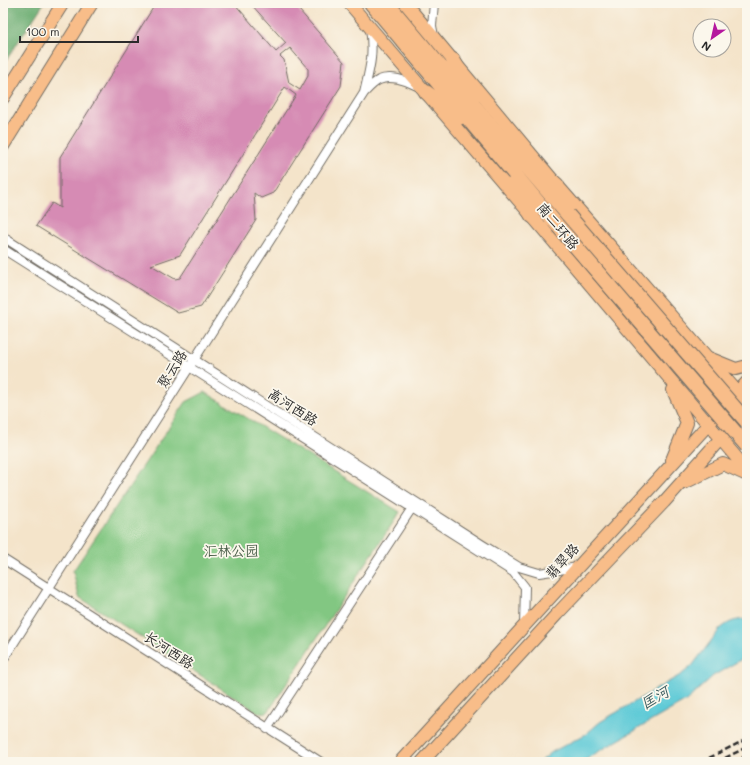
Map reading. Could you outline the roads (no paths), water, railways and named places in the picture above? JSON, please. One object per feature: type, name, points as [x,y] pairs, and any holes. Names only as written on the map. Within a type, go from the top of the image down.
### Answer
[{"type":"highway","name":"南二环路","points":[[371,3],[568,215],[747,422]]},
{"type":"highway","name":"南二环路","points":[[387,3],[490,131],[492,146],[558,226],[747,446]]},
{"type":"highway","points":[[453,60],[490,131]]},
{"type":"highway","points":[[426,92],[490,131],[557,185]]},
{"type":"highway","points":[[492,146],[532,216]]},
{"type":"main road","points":[[3,98],[63,3]]},
{"type":"main road","points":[[3,146],[92,3]]},
{"type":"main road","points":[[349,3],[747,470]]},
{"type":"main road","points":[[405,3],[557,185],[747,403]]},
{"type":"main road","points":[[707,358],[736,369],[747,366]]},
{"type":"main road","points":[[668,378],[687,423],[670,466]]},
{"type":"main road","name":"翡翠路","points":[[400,762],[747,382]]},
{"type":"main road","points":[[422,762],[557,614],[679,485],[747,409]]},
{"type":"main road","points":[[679,485],[723,464],[747,475]]},
{"type":"street","points":[[434,3],[432,26],[434,38]]},
{"type":"street","points":[[364,93],[372,61],[370,27]]},
{"type":"street","points":[[364,93],[378,81],[388,78],[410,82],[426,92]]},
{"type":"street","name":"聚云路","points":[[3,660],[188,367],[364,93]]},
{"type":"street","name":"高河西路","points":[[3,237],[519,567],[539,572],[578,567]]},
{"type":"street","name":"高河西路","points":[[3,249],[513,572],[526,587],[524,626]]},
{"type":"street","points":[[267,729],[412,508]]},
{"type":"street","name":"长河西路","points":[[3,559],[267,729],[321,762]]},
{"type":"water","name":"匡河","points":[[747,619],[747,656],[713,676],[686,701],[583,762],[540,762],[552,752],[586,734],[600,722],[682,674],[692,666],[720,629],[732,621]]},
{"type":"railway","points":[[701,762],[747,739]]},
{"type":"railway","points":[[717,762],[747,747]]},
{"type":"railway","points":[[734,762],[747,755]]},
{"type":"park label","name":"汇林公园","points":[[231,551]]}]
